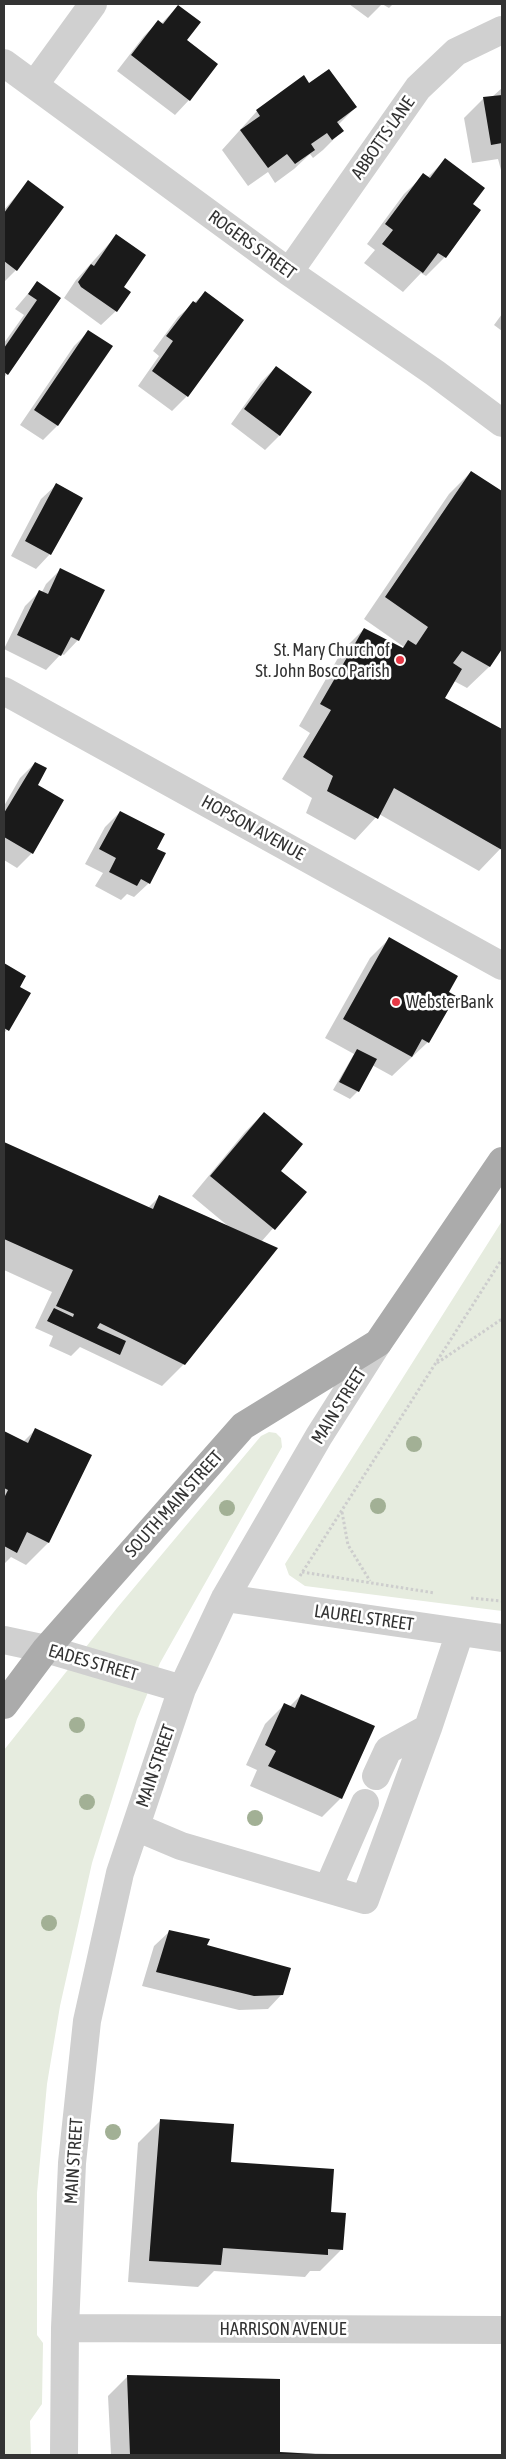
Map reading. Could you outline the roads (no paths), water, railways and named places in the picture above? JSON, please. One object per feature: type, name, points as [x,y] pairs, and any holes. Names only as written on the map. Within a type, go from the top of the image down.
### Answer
[{"type":"main road","name":"MAIN STREET","points":[[378,1343],[502,1161]]},
{"type":"main road","name":"SOUTH MAIN STREET","points":[[4,1705],[46,1648],[243,1426],[378,1343]]},
{"type":"street","points":[[35,84],[93,4]]},
{"type":"street","name":"ABBOTTS LANE","points":[[289,272],[418,88],[456,52],[502,30]]},
{"type":"street","name":"ROGERS STREET","points":[[4,63],[289,272],[435,373],[502,423]]},
{"type":"street","name":"HOPSON AVENUE","points":[[4,692],[502,966]]},
{"type":"street","name":"MAIN STREET","points":[[64,2455],[65,2328],[72,2163],[87,2021],[120,1873],[182,1689],[225,1598],[319,1436],[378,1343]]},
{"type":"street","name":"LAUREL STREET","points":[[225,1598],[502,1638]]},
{"type":"street","points":[[136,1827],[181,1846],[366,1900],[428,1728],[460,1632]]},
{"type":"street","name":"EADES STREET","points":[[4,1640],[46,1648],[182,1689]]},
{"type":"street","points":[[376,1776],[388,1750],[428,1728]]},
{"type":"street","points":[[328,1888],[365,1803]]},
{"type":"street","name":"HARRISON AVENUE","points":[[65,2328],[502,2330]]},
{"type":"place","name":"St. Mary Church of St. John Bosco Parish","points":[[400,660]]},
{"type":"place","name":"WebsterBank","points":[[396,1002]]}]
